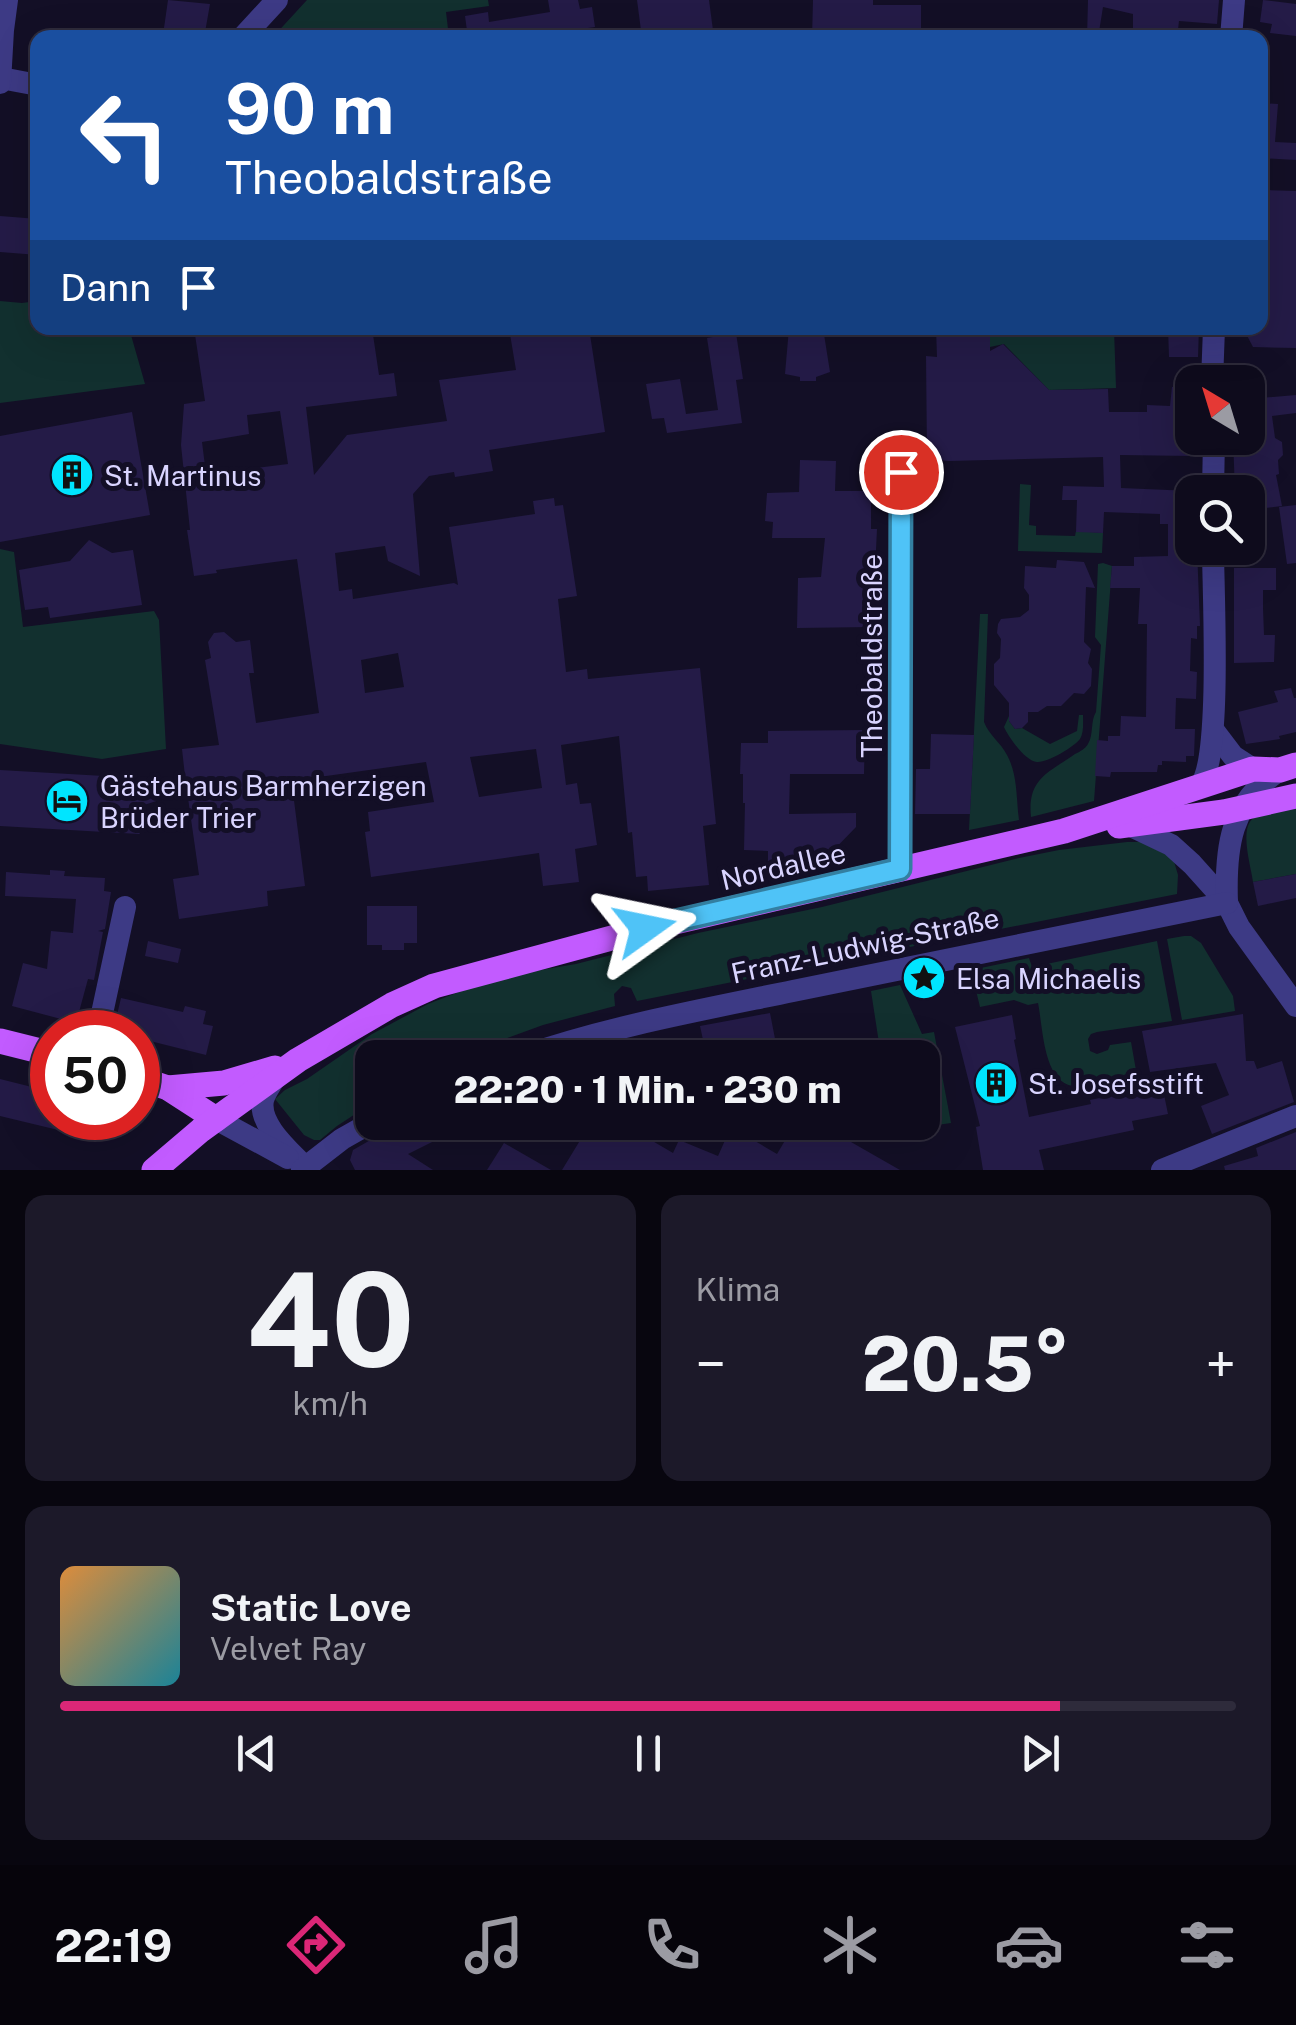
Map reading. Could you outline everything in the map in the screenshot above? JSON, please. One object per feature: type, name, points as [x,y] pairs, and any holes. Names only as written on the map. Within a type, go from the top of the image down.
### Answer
[{"type":"main road","name":"Nordallee","points":[[156,1168],[298,1060],[434,986],[645,928],[1064,831],[1254,768],[1288,767]]},
{"type":"main road","name":"Nordallee","points":[[1064,831],[1242,809],[1296,796]]},
{"type":"main road","points":[[0,1041],[30,1048]]},
{"type":"main road","name":"Nordallee","points":[[176,1093],[298,1060]]},
{"type":"main road","points":[[160,1087],[216,1119]]},
{"type":"main road","points":[[156,1168],[182,1128],[187,1110],[176,1093]]},
{"type":"street","points":[[7,0],[1,81],[30,84]]},
{"type":"street","points":[[249,30],[277,0]]},
{"type":"street","points":[[1232,30],[1234,0]]},
{"type":"street","points":[[1213,365],[1214,335]]},
{"type":"street","name":"Theobaldstraße","points":[[900,869],[901,443]]},
{"type":"street","points":[[1200,786],[1208,773],[1214,731],[1213,565]]},
{"type":"street","points":[[1214,731],[1233,756],[1254,768]]},
{"type":"street","points":[[1227,903],[1226,858],[1242,809],[1255,791],[1288,767]]},
{"type":"street","points":[[1129,825],[1172,845],[1192,864],[1227,903],[1239,927],[1296,1006]]},
{"type":"street","name":"Franz-Ludwig-Straße","points":[[578,1040],[730,1004],[1227,903]]},
{"type":"street","points":[[103,1010],[125,907]]},
{"type":"street","points":[[274,1078],[263,1100],[264,1113],[277,1136],[305,1169]]},
{"type":"street","points":[[1162,1170],[1296,1116]]},
{"type":"street","points":[[216,1119],[305,1169]]},
{"type":"street","points":[[305,1169],[355,1132]]},
{"type":"green space","points":[[307,0],[488,0],[489,6],[446,12],[448,30],[279,30]]},
{"type":"green space","points":[[0,301],[30,302],[30,335],[131,335],[145,384],[0,403]]},
{"type":"green space","points":[[990,335],[1114,335],[1116,388],[1049,390],[1004,344],[990,347]]},
{"type":"green space","points":[[1020,484],[1031,485],[1029,525],[1036,526],[1036,535],[1103,533],[1102,553],[1018,551]]},
{"type":"green space","points":[[0,549],[14,552],[23,627],[154,611],[159,620],[166,749],[102,759],[0,744]]},
{"type":"green space","points":[[1098,564],[1112,566],[1094,801],[1031,817],[1032,794],[1041,778],[1084,749],[1090,740],[1101,645],[1095,637]]},
{"type":"green space","points":[[980,614],[988,614],[984,722],[1011,763],[1019,820],[969,830]]},
{"type":"green space","points":[[1079,715],[1083,715],[1080,739],[1041,762],[1022,753],[1004,727],[1009,716],[1015,729],[1022,728],[1050,744],[1077,731]]},
{"type":"green space","points":[[1296,805],[1296,874],[1253,882],[1246,837],[1250,822],[1264,813]]},
{"type":"green space","points":[[1141,842],[1173,858],[1178,875],[1177,894],[637,1001],[631,988],[622,986],[614,994],[615,1006],[502,1040],[363,1040],[428,1004],[517,974],[576,964],[1059,850]]},
{"type":"green space","points":[[1184,936],[1201,943],[1233,996],[1235,1011],[1182,1020],[1167,939]]},
{"type":"green space","points":[[1157,941],[1172,1021],[1097,1032],[1088,1039],[1090,1051],[1097,1054],[1110,1045],[1131,1042],[1137,1076],[1088,1086],[1063,1082],[1046,1052],[1038,1003],[1028,1005],[1014,1000],[980,1007],[971,970],[1029,958],[1032,967]]},
{"type":"green space","points":[[900,985],[922,1034],[934,1032],[935,1040],[879,1040],[871,991]]},
{"type":"green space","points":[[355,1046],[355,1114],[320,1140],[304,1135],[275,1099]]},
{"type":"green space","points":[[940,1064],[951,1123],[940,1125]]},
{"type":"building","points":[[168,0],[210,4],[205,30],[164,28]]},
{"type":"building","points":[[548,0],[578,0],[580,9],[592,7],[595,27],[467,30],[465,16],[488,12],[489,22],[550,12]]},
{"type":"building","points":[[637,0],[709,0],[713,30],[641,30]]},
{"type":"building","points":[[813,0],[921,5],[921,30],[812,30]]},
{"type":"building","points":[[1088,0],[1219,0],[1217,24],[1179,21],[1178,30],[1133,30],[1133,14],[1103,7],[1099,30],[1087,30]]},
{"type":"building","points":[[1263,0],[1296,4],[1296,36],[1270,33],[1272,24],[1260,22]]},
{"type":"building","points":[[1268,103],[1278,104],[1275,142],[1296,143],[1296,160],[1268,158]]},
{"type":"building","points":[[1268,190],[1296,191],[1296,348],[1253,347],[1247,335],[1268,335]]},
{"type":"building","points":[[0,216],[30,218],[30,254],[0,252]]},
{"type":"building","points":[[195,335],[373,335],[379,375],[394,373],[397,396],[306,407],[314,475],[347,435],[447,421],[439,380],[516,370],[510,335],[590,335],[605,432],[489,450],[493,471],[455,477],[454,472],[429,476],[413,494],[420,576],[388,561],[385,546],[335,553],[339,591],[352,589],[353,599],[458,585],[449,527],[535,514],[533,501],[554,498],[555,506],[563,505],[577,596],[558,599],[566,672],[587,669],[588,679],[700,668],[716,824],[703,826],[709,885],[648,891],[647,876],[636,877],[619,736],[561,745],[566,785],[577,783],[580,804],[591,803],[597,845],[575,849],[579,882],[543,886],[539,853],[371,877],[365,832],[370,831],[368,812],[434,802],[426,762],[312,778],[313,782],[292,785],[305,886],[267,891],[268,906],[179,919],[173,879],[199,875],[187,791],[135,808],[147,822],[139,834],[0,826],[0,770],[104,776],[103,793],[141,795],[185,776],[182,749],[219,745],[205,660],[211,658],[208,642],[214,633],[224,632],[236,642],[250,640],[254,673],[249,673],[256,723],[319,713],[297,559],[194,576],[181,445],[184,404],[205,401]],"holes":[[[280,411],[288,464],[206,474],[202,442],[249,434],[247,415]],[[398,653],[404,687],[365,693],[361,660]],[[536,749],[542,788],[479,797],[470,757]]]},
{"type":"building","points":[[736,335],[743,379],[736,380],[742,423],[667,433],[664,418],[652,419],[646,384],[680,379],[686,414],[718,410],[707,338]]},
{"type":"building","points":[[788,335],[824,335],[830,372],[816,377],[816,381],[800,381],[800,377],[785,374]]},
{"type":"building","points":[[936,335],[990,335],[990,351],[1003,344],[1049,390],[1108,389],[1109,412],[1147,412],[1147,405],[1170,406],[1175,387],[1175,455],[1192,456],[1120,455],[1121,488],[1175,490],[1175,565],[1198,565],[1200,626],[1197,639],[1191,638],[1190,671],[1197,672],[1196,699],[1176,698],[1175,729],[1195,729],[1194,756],[1186,756],[1186,762],[1162,761],[1157,772],[1095,776],[1097,740],[1120,736],[1121,716],[1146,717],[1147,624],[1138,624],[1140,588],[1110,588],[1112,566],[1134,566],[1134,557],[1168,556],[1168,524],[1160,524],[1160,514],[1104,512],[1103,533],[1076,532],[1077,500],[1062,500],[1063,486],[1104,487],[1103,457],[935,460],[927,454],[926,356],[937,357]]},
{"type":"building","points":[[1168,335],[1199,335],[1198,357],[1169,357]]},
{"type":"building","points":[[1296,395],[1296,413],[1272,416],[1275,438],[1282,442],[1283,455],[1278,460],[1276,475],[1282,506],[1265,508],[1265,475],[1234,475],[1234,455],[1265,455],[1265,398]]},
{"type":"building","name":"St. Martinus","points":[[132,412],[150,515],[0,542],[0,436]]},
{"type":"building","points":[[800,460],[836,461],[835,491],[871,491],[871,529],[877,529],[871,627],[797,628],[798,578],[821,577],[825,538],[772,538],[773,522],[765,521],[767,493],[799,492]]},
{"type":"building","points":[[1296,505],[1296,563],[1287,564],[1279,507]]},
{"type":"building","points":[[89,540],[112,553],[133,550],[142,605],[50,618],[48,607],[25,610],[19,570],[70,561]]},
{"type":"building","points":[[1057,560],[1084,562],[1095,588],[1086,587],[1084,642],[1091,649],[1091,686],[1084,694],[1074,693],[1061,706],[1028,712],[1028,722],[1015,729],[1009,721],[1009,703],[994,685],[994,664],[1000,658],[998,624],[1001,619],[1020,617],[1029,610],[1025,566],[1056,568]]},
{"type":"building","points":[[1234,568],[1276,568],[1276,590],[1263,590],[1264,635],[1275,635],[1274,662],[1234,663]]},
{"type":"building","points":[[1291,688],[1296,698],[1296,732],[1279,736],[1280,739],[1246,744],[1238,712],[1278,702],[1274,691]]},
{"type":"building","points":[[865,730],[864,774],[790,774],[789,814],[856,813],[856,827],[826,858],[810,858],[806,864],[768,863],[768,851],[744,850],[741,743],[768,743],[768,731]]},
{"type":"building","points":[[931,734],[974,735],[970,814],[915,814],[916,769],[930,769]]},
{"type":"building","points":[[50,870],[65,871],[64,876],[105,878],[104,891],[111,892],[105,929],[98,931],[103,932],[94,980],[88,979],[80,1010],[30,1011],[12,1006],[23,963],[47,969],[51,931],[73,933],[76,899],[5,896],[6,872],[50,875]]},
{"type":"building","points":[[1296,874],[1296,898],[1258,906],[1253,882]]},
{"type":"building","points":[[367,906],[417,906],[417,943],[404,943],[404,950],[367,945]]},
{"type":"building","points":[[148,941],[181,949],[178,963],[145,956]]},
{"type":"building","points":[[121,998],[183,1012],[185,1006],[206,1011],[203,1024],[213,1026],[206,1055],[160,1044],[160,1010],[118,1010]]},
{"type":"building","points":[[770,1013],[775,1040],[703,1040],[700,1026]]},
{"type":"building","points":[[1243,1014],[1246,1061],[1254,1061],[1257,1069],[1282,1061],[1294,1102],[1212,1134],[1201,1106],[1229,1095],[1216,1063],[1150,1072],[1142,1031]]},
{"type":"building","points":[[1012,1015],[1029,1117],[1162,1085],[1168,1114],[1132,1121],[1134,1130],[1039,1150],[1044,1170],[983,1170],[976,1127],[980,1126],[955,1027]]},
{"type":"building","points":[[0,1079],[30,1086],[30,1123],[0,1116]]},
{"type":"building","points":[[1296,1132],[1296,1170],[1225,1170],[1224,1166],[1258,1156],[1256,1148]]},
{"type":"building","points":[[370,1140],[436,1140],[408,1154],[433,1170],[355,1170],[350,1160],[353,1150]]},
{"type":"building","points":[[580,1140],[651,1140],[673,1153],[679,1140],[718,1156],[725,1140],[753,1140],[777,1154],[785,1140],[848,1140],[900,1170],[562,1170]]},
{"type":"building","points":[[504,1143],[551,1170],[487,1170]]},
{"type":"place","name":"St. Martinus","points":[[72,475]]},
{"type":"place","name":"Gästehaus Barmherzigen Brüder Trier","points":[[67,801]]},
{"type":"place","name":"Elsa Michaelis","points":[[924,978]]},
{"type":"place","name":"St. Josefsstift","points":[[996,1083]]},
{"type":"route","points":[[645,928],[900,869],[901,472]]}]
